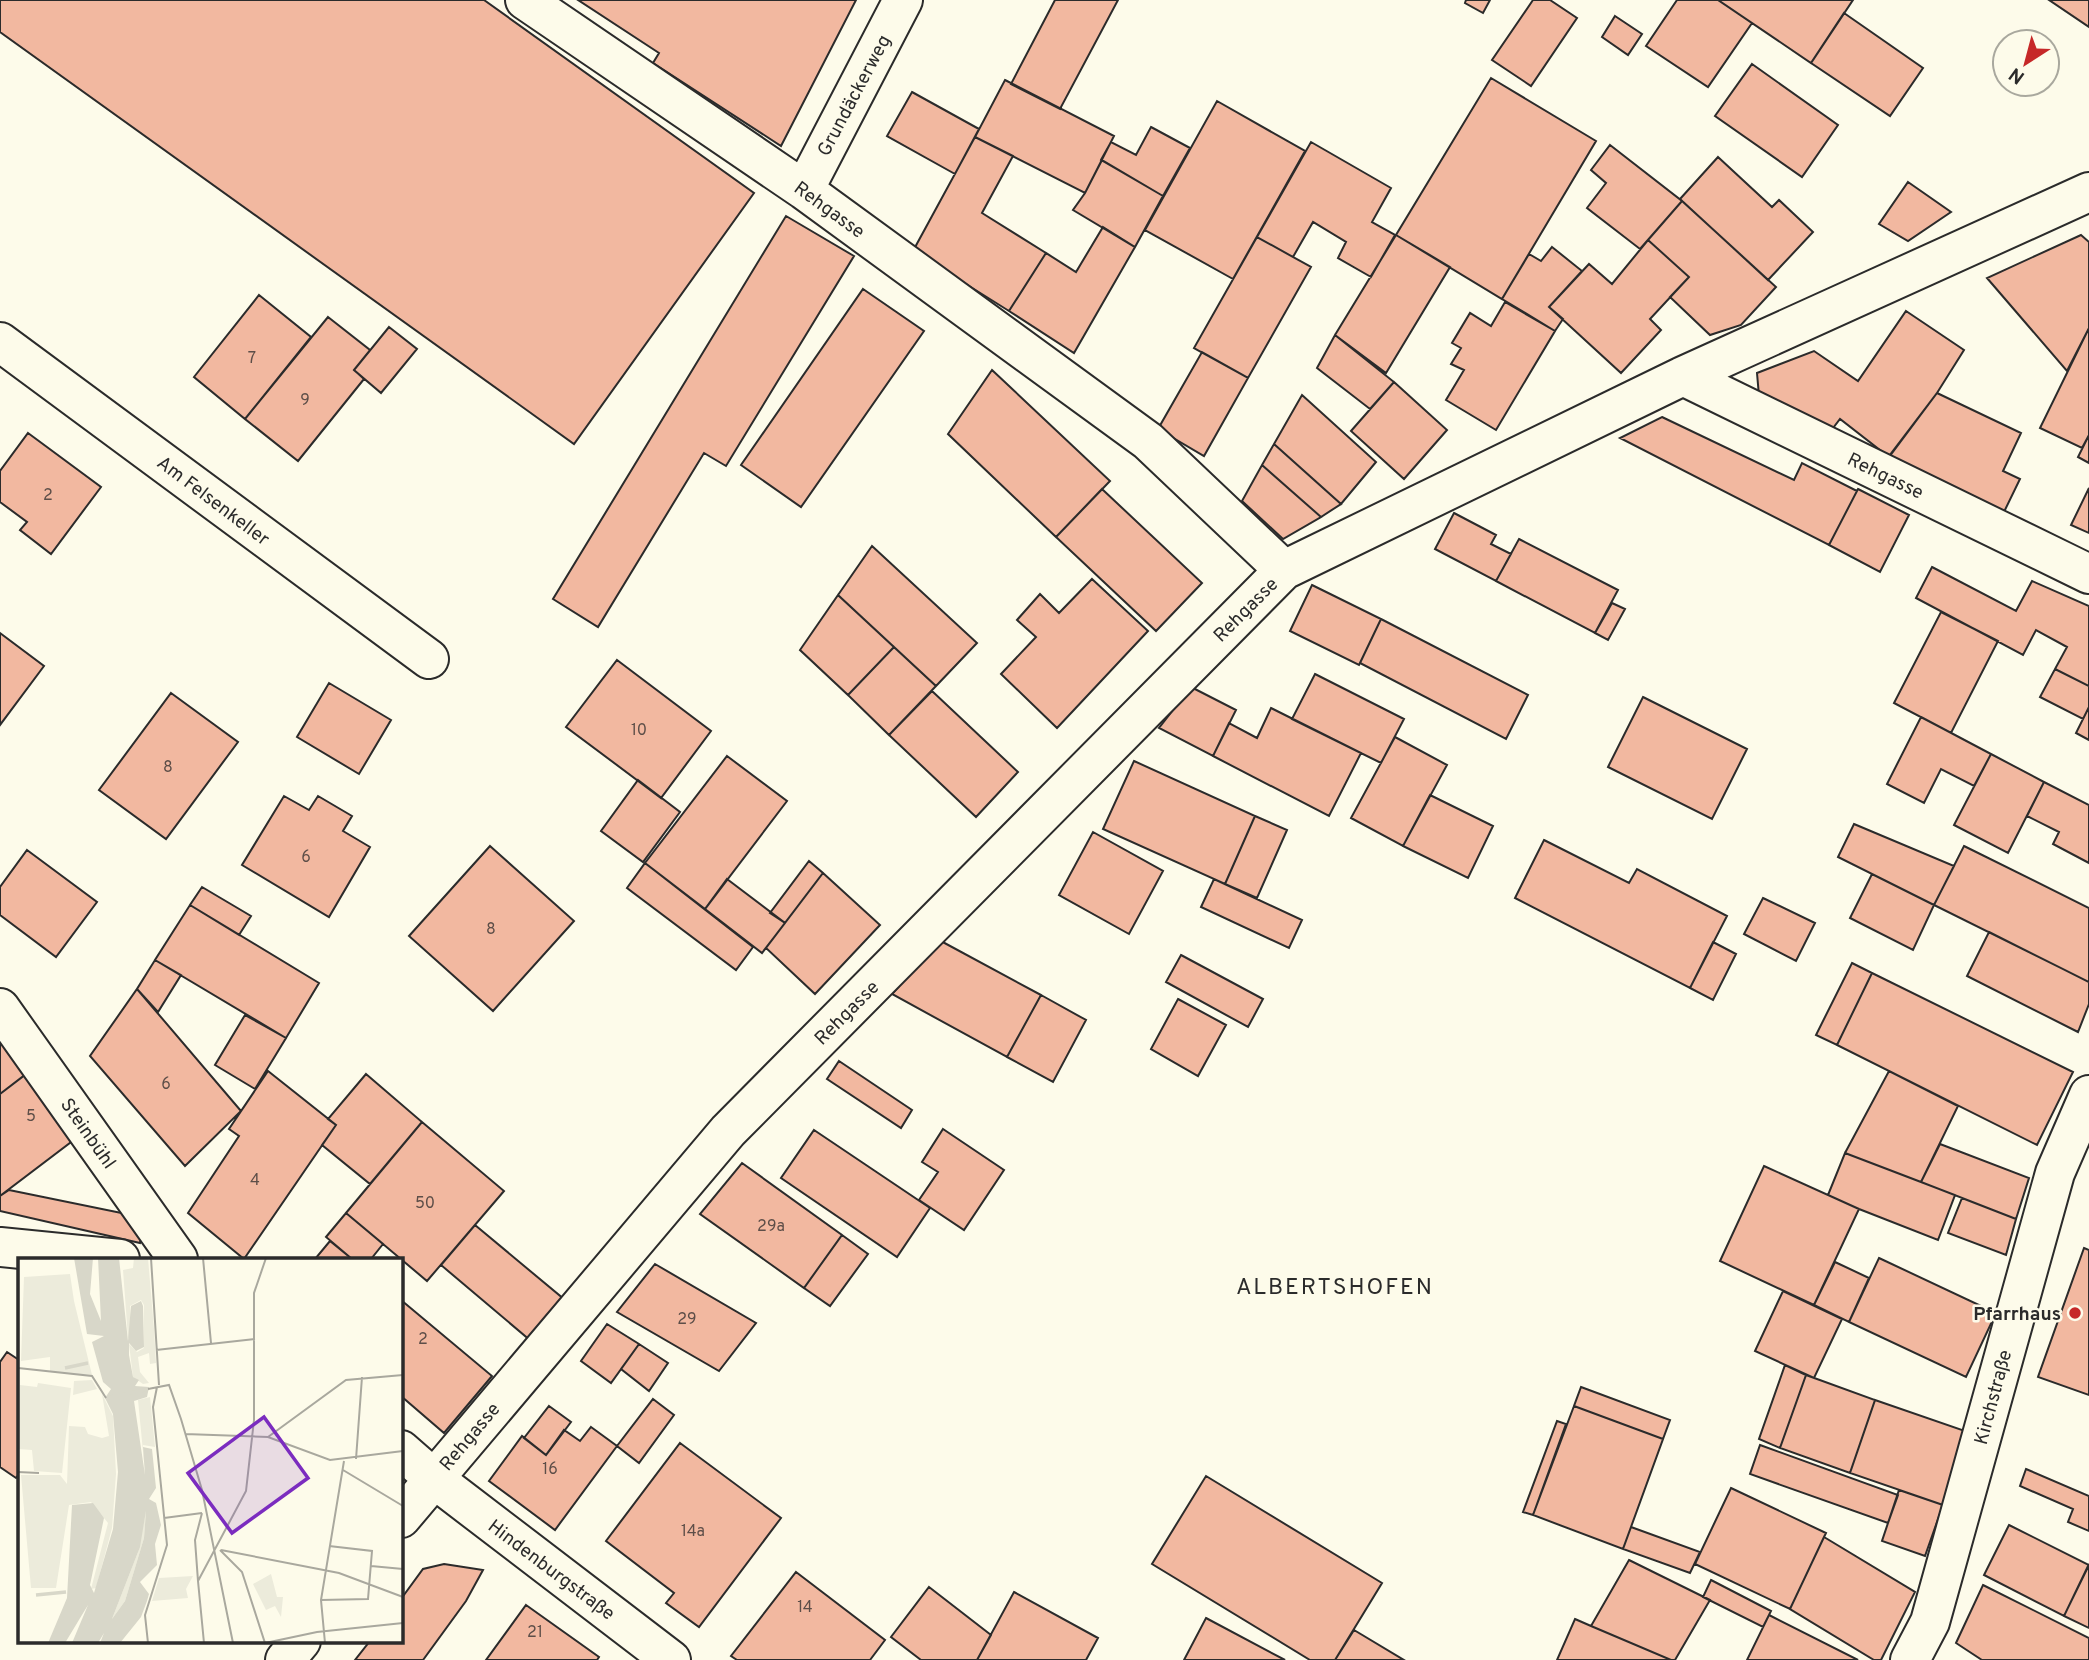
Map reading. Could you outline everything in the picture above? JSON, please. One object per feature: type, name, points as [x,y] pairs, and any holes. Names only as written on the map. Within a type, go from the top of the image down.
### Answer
[{"type":"street","name":"Rehgasse","points":[[525,0],[804,190],[1148,441],[1283,570]]},
{"type":"street","name":"Grundäckerweg","points":[[804,190],[903,0]]},
{"type":"street","name":"Rehgasse","points":[[402,1517],[728,1131],[1283,570],[1683,376],[2089,191]]},
{"type":"street","name":"Am Felsenkeller","points":[[0,342],[429,659]]},
{"type":"street","name":"Rehgasse","points":[[1683,376],[2089,574]]},
{"type":"street","name":"Steinbühl","points":[[0,1008],[177,1258]]},
{"type":"street","name":"Kirchstraße","points":[[1910,1660],[1930,1622],[2055,1173],[2089,1095]]},
{"type":"street","points":[[0,1247],[110,1258]]},
{"type":"street","points":[[402,1451],[433,1478]]},
{"type":"street","name":"Hindenburgstraße","points":[[433,1478],[671,1660]]},
{"type":"street","points":[[285,1660],[300,1642]]},
{"type":"building","points":[[0,0],[484,0],[754,193],[574,444],[0,32]]},
{"type":"building","points":[[578,0],[856,0],[781,146],[653,63],[659,53]]},
{"type":"building","points":[[1055,0],[1118,0],[1060,109],[1011,84]]},
{"type":"building","points":[[1466,0],[1490,0],[1483,13],[1465,3]]},
{"type":"building","points":[[1533,0],[1550,0],[1577,18],[1531,86],[1492,60]]},
{"type":"building","points":[[1677,0],[1718,0],[1752,23],[1708,87],[1646,46]]},
{"type":"building","points":[[1718,0],[1853,0],[1811,63]]},
{"type":"building","points":[[2049,0],[2089,0],[2089,27]]},
{"type":"building","points":[[1844,13],[1923,68],[1890,116],[1811,63]]},
{"type":"building","points":[[1615,16],[1642,34],[1628,55],[1602,37]]},
{"type":"building","points":[[1752,64],[1838,125],[1802,177],[1715,116]]},
{"type":"building","points":[[1491,78],[1596,141],[1502,299],[1396,235]]},
{"type":"building","points":[[1005,80],[1114,136],[1085,193],[975,137]]},
{"type":"building","points":[[912,92],[979,129],[955,174],[887,136]]},
{"type":"building","points":[[1217,101],[1305,151],[1233,279],[1145,230]]},
{"type":"building","points":[[1151,127],[1190,148],[1163,196],[1101,160],[1111,142],[1136,155]]},
{"type":"building","points":[[975,137],[1013,156],[982,213],[1046,253],[1009,311],[913,251]]},
{"type":"building","points":[[1311,142],[1391,188],[1372,222],[1395,235],[1371,277],[1338,258],[1346,242],[1313,222],[1293,257],[1257,237]]},
{"type":"building","points":[[1610,145],[1682,201],[1640,249],[1587,208],[1606,183],[1591,170]]},
{"type":"building","points":[[1718,157],[1772,207],[1779,200],[1813,232],[1768,280],[1680,199]]},
{"type":"building","points":[[1102,160],[1163,196],[1135,247],[1073,210]]},
{"type":"building","points":[[1908,182],[1951,212],[1908,241],[1879,224]]},
{"type":"building","points":[[1682,201],[1776,287],[1741,325],[1710,335],[1670,297],[1689,277],[1648,240]]},
{"type":"building","points":[[786,216],[854,256],[726,466],[704,453],[598,627],[553,599]]},
{"type":"building","points":[[1103,227],[1135,247],[1074,353],[1009,311],[1046,253],[1076,272]]},
{"type":"building","points":[[1396,235],[1450,267],[1386,373],[1335,335]]},
{"type":"building","points":[[2081,235],[2089,242],[2089,328],[2067,371],[1987,278]]},
{"type":"building","points":[[1257,237],[1311,267],[1248,378],[1194,348]]},
{"type":"building","points":[[1648,240],[1689,277],[1650,319],[1661,330],[1621,373],[1549,307],[1589,264],[1612,284]]},
{"type":"building","points":[[1552,247],[1582,271],[1549,307],[1563,319],[1555,331],[1502,299],[1529,254],[1541,261]]},
{"type":"building","points":[[863,289],[924,331],[801,507],[741,465]]},
{"type":"building","points":[[259,295],[311,337],[245,419],[194,377]]},
{"type":"building","points":[[1505,302],[1555,331],[1496,430],[1446,400],[1464,370],[1451,364],[1461,348],[1452,343],[1470,313],[1491,326]]},
{"type":"building","points":[[1906,311],[1964,350],[1937,393],[1889,457],[1840,419],[1830,432],[1759,396],[1757,373],[1814,351],[1858,381]]},
{"type":"building","points":[[328,317],[370,350],[354,370],[364,379],[298,461],[245,419]]},
{"type":"building","points":[[389,327],[417,349],[381,393],[354,370]]},
{"type":"building","points":[[2089,328],[2089,435],[2082,448],[2040,428]]},
{"type":"building","points":[[1335,335],[1394,382],[1370,409],[1317,368]]},
{"type":"building","points":[[1202,352],[1248,378],[1204,456],[1158,429]]},
{"type":"building","points":[[992,370],[1110,481],[1056,537],[948,434]]},
{"type":"building","points":[[1394,382],[1447,430],[1404,479],[1351,431]]},
{"type":"building","points":[[1937,393],[2021,433],[2003,471],[2020,479],[2003,514],[1886,460]]},
{"type":"building","points":[[1302,395],[1376,462],[1341,504],[1274,444]]},
{"type":"building","points":[[1662,417],[1794,480],[1802,463],[1857,491],[1829,545],[1620,438]]},
{"type":"building","points":[[28,433],[101,487],[51,554],[20,530],[27,522],[0,502],[0,471]]},
{"type":"building","points":[[2089,435],[2089,463],[2078,457]]},
{"type":"building","points":[[1274,444],[1341,504],[1321,517],[1262,465]]},
{"type":"building","points":[[1262,465],[1321,517],[1283,539],[1242,501]]},
{"type":"building","points":[[2089,488],[2089,533],[2071,525]]},
{"type":"building","points":[[1102,489],[1202,583],[1156,631],[1056,537]]},
{"type":"building","points":[[1858,489],[1909,515],[1880,572],[1829,545]]},
{"type":"building","points":[[1454,513],[1496,535],[1491,544],[1511,554],[1496,581],[1435,549]]},
{"type":"building","points":[[1519,539],[1618,590],[1595,633],[1496,581]]},
{"type":"building","points":[[872,546],[977,643],[936,686],[838,595]]},
{"type":"building","points":[[1932,567],[2016,611],[2032,581],[2089,606],[2089,686],[2055,669],[2067,647],[2036,630],[2023,655],[1916,598]]},
{"type":"building","points":[[1092,579],[1148,631],[1057,728],[1001,674],[1036,637],[1017,620],[1040,594],[1059,613]]},
{"type":"building","points":[[1312,585],[1381,619],[1359,665],[1290,631]]},
{"type":"building","points":[[838,595],[894,647],[848,695],[800,650]]},
{"type":"building","points":[[1612,603],[1625,609],[1608,640],[1595,633]]},
{"type":"building","points":[[1941,612],[1998,641],[1951,733],[1894,703]]},
{"type":"building","points":[[1381,619],[1528,695],[1506,739],[1360,663]]},
{"type":"building","points":[[0,633],[44,666],[0,725]]},
{"type":"building","points":[[894,647],[936,686],[889,735],[848,695]]},
{"type":"building","points":[[617,660],[711,731],[661,798],[566,727]]},
{"type":"building","points":[[2055,669],[2089,686],[2089,707],[2083,719],[2040,697]]},
{"type":"building","points":[[1315,674],[1404,719],[1381,763],[1292,719]]},
{"type":"building","points":[[329,683],[391,720],[359,774],[297,737]]},
{"type":"building","points":[[1191,687],[1236,710],[1213,756],[1159,728]]},
{"type":"building","points":[[932,691],[1018,772],[976,817],[889,735]]},
{"type":"building","points":[[171,693],[238,742],[166,839],[99,790]]},
{"type":"building","points":[[1643,697],[1747,749],[1712,819],[1608,767]]},
{"type":"building","points":[[2089,707],[2089,740],[2076,733]]},
{"type":"building","points":[[1271,708],[1361,753],[1329,816],[1213,756],[1229,723],[1257,738]]},
{"type":"building","points":[[1921,717],[1991,754],[1974,786],[1941,769],[1924,803],[1887,784]]},
{"type":"building","points":[[1395,737],[1447,765],[1403,846],[1351,818]]},
{"type":"building","points":[[1991,754],[2044,782],[2008,853],[1954,825]]},
{"type":"building","points":[[727,756],[787,801],[705,909],[645,863]]},
{"type":"building","points":[[1134,761],[1255,816],[1225,884],[1103,829]]},
{"type":"building","points":[[638,780],[680,812],[643,862],[601,831]]},
{"type":"building","points":[[2044,782],[2089,805],[2089,863],[2053,844],[2059,832],[2027,816]]},
{"type":"building","points":[[1430,795],[1493,826],[1468,878],[1403,846]]},
{"type":"building","points":[[284,796],[309,810],[318,796],[352,816],[343,831],[370,847],[329,917],[242,865]]},
{"type":"building","points":[[1255,816],[1287,830],[1257,898],[1225,884]]},
{"type":"building","points":[[1854,824],[1954,866],[1934,905],[1838,857]]},
{"type":"building","points":[[1093,832],[1163,871],[1129,934],[1059,895]]},
{"type":"building","points":[[1544,840],[1629,883],[1637,869],[1727,916],[1690,988],[1515,898]]},
{"type":"building","points":[[490,846],[574,921],[493,1011],[409,936]]},
{"type":"building","points":[[1964,846],[2089,908],[2089,982],[1934,905]]},
{"type":"building","points":[[27,850],[97,902],[56,957],[0,915],[0,887]]},
{"type":"building","points":[[809,861],[823,873],[785,923],[770,913]]},
{"type":"building","points":[[645,863],[753,947],[736,970],[627,888]]},
{"type":"building","points":[[823,873],[880,925],[815,994],[766,948]]},
{"type":"building","points":[[1872,874],[1934,905],[1913,950],[1850,918]]},
{"type":"building","points":[[727,879],[785,923],[762,953],[705,909]]},
{"type":"building","points":[[1214,879],[1302,920],[1289,948],[1201,907]]},
{"type":"building","points":[[202,887],[251,916],[239,935],[190,905]]},
{"type":"building","points":[[1763,898],[1815,923],[1796,961],[1744,934]]},
{"type":"building","points":[[190,905],[319,983],[286,1038],[155,960]]},
{"type":"building","points":[[1989,932],[2089,982],[2089,1004],[2078,1032],[1967,976]]},
{"type":"building","points":[[939,940],[1041,995],[1007,1057],[892,994]]},
{"type":"building","points":[[1713,942],[1736,954],[1713,1000],[1690,988]]},
{"type":"building","points":[[1181,955],[1263,999],[1248,1027],[1166,982]]},
{"type":"building","points":[[155,960],[181,975],[158,1012],[137,989]]},
{"type":"building","points":[[1852,963],[1872,973],[1837,1045],[1816,1035]]},
{"type":"building","points":[[1872,973],[2073,1072],[2037,1145],[1837,1045]]},
{"type":"building","points":[[137,989],[241,1111],[185,1166],[90,1056]]},
{"type":"building","points":[[1041,995],[1086,1020],[1053,1082],[1007,1057]]},
{"type":"building","points":[[1178,999],[1226,1025],[1198,1076],[1151,1049]]},
{"type":"building","points":[[245,1015],[286,1038],[255,1089],[215,1065]]},
{"type":"building","points":[[0,1033],[30,1071],[0,1094]]},
{"type":"building","points":[[839,1061],[912,1110],[901,1128],[827,1079]]},
{"type":"building","points":[[30,1071],[79,1136],[0,1196],[0,1094]]},
{"type":"building","points":[[268,1071],[336,1125],[245,1258],[188,1213],[239,1136],[229,1129]]},
{"type":"building","points":[[1889,1071],[1958,1106],[1921,1182],[1845,1153]]},
{"type":"building","points":[[366,1074],[422,1122],[370,1184],[322,1145],[336,1125],[328,1119]]},
{"type":"building","points":[[422,1122],[504,1191],[427,1281],[346,1213]]},
{"type":"building","points":[[943,1129],[1004,1170],[964,1230],[919,1200],[938,1172],[922,1162]]},
{"type":"building","points":[[814,1130],[930,1208],[897,1257],[781,1178]]},
{"type":"building","points":[[1940,1144],[2029,1178],[2016,1219],[1921,1182]]},
{"type":"building","points":[[1845,1153],[1955,1195],[1938,1240],[1828,1195]]},
{"type":"building","points":[[742,1163],[842,1235],[804,1288],[700,1214]]},
{"type":"building","points":[[1764,1166],[1859,1209],[1814,1305],[1720,1261]]},
{"type":"building","points":[[9,1190],[146,1218],[140,1243],[0,1211],[0,1196]]},
{"type":"building","points":[[1962,1198],[2016,1219],[2006,1255],[1948,1233]]},
{"type":"building","points":[[346,1213],[383,1244],[372,1258],[351,1258],[326,1237]]},
{"type":"building","points":[[475,1225],[565,1300],[531,1341],[441,1265]]},
{"type":"building","points":[[842,1235],[868,1254],[830,1306],[804,1288]]},
{"type":"building","points":[[330,1241],[351,1258],[316,1258]]},
{"type":"building","name":"Pfarrhaus","points":[[2084,1248],[2089,1250],[2089,1395],[2038,1377]]},
{"type":"building","points":[[1879,1258],[1996,1313],[1966,1377],[1849,1322]]},
{"type":"building","points":[[1835,1262],[1869,1278],[1849,1322],[1814,1305]]},
{"type":"building","points":[[655,1264],[756,1323],[719,1371],[617,1312]]},
{"type":"building","points":[[1783,1291],[1842,1319],[1814,1378],[1755,1351]]},
{"type":"building","points":[[402,1301],[492,1376],[444,1433],[402,1397]]},
{"type":"building","points":[[607,1324],[639,1344],[611,1383],[581,1361]]},
{"type":"building","points":[[639,1344],[668,1363],[649,1391],[621,1369]]},
{"type":"building","points":[[7,1352],[18,1359],[16,1478],[0,1467],[0,1362]]},
{"type":"building","points":[[1785,1365],[1806,1375],[1780,1448],[1759,1439]]},
{"type":"building","points":[[1806,1375],[1875,1400],[1850,1473],[1780,1448]]},
{"type":"building","points":[[1581,1387],[1670,1420],[1663,1439],[1574,1406]]},
{"type":"building","points":[[653,1399],[674,1415],[639,1463],[617,1446]]},
{"type":"building","points":[[1875,1400],[1968,1432],[1943,1505],[1850,1473]]},
{"type":"building","points":[[549,1406],[571,1422],[546,1455],[524,1438]]},
{"type":"building","points":[[1574,1406],[1663,1439],[1623,1549],[1533,1515]]},
{"type":"building","points":[[1557,1421],[1566,1424],[1533,1515],[1523,1512]]},
{"type":"building","points":[[591,1427],[617,1446],[555,1530],[489,1481],[522,1436],[546,1455],[564,1430],[580,1441]]},
{"type":"building","points":[[680,1443],[781,1518],[699,1627],[666,1603],[674,1593],[606,1541]]},
{"type":"building","points":[[1760,1445],[1898,1495],[1888,1523],[1750,1474]]},
{"type":"building","points":[[2026,1469],[2089,1496],[2089,1531],[2068,1522],[2073,1509],[2020,1486]]},
{"type":"building","points":[[1206,1476],[1382,1583],[1335,1660],[1310,1660],[1152,1564]]},
{"type":"building","points":[[1731,1488],[1826,1533],[1790,1609],[1695,1564]]},
{"type":"building","points":[[1899,1490],[1943,1505],[1925,1556],[1882,1541]]},
{"type":"building","points":[[2009,1525],[2089,1565],[2064,1616],[1984,1575]]},
{"type":"building","points":[[1631,1527],[1700,1552],[1690,1573],[1623,1549]]},
{"type":"building","points":[[1824,1537],[1915,1592],[1881,1660],[1874,1660],[1790,1609]]},
{"type":"building","points":[[1629,1560],[1710,1600],[1675,1660],[1591,1626]]},
{"type":"building","points":[[444,1564],[483,1570],[466,1601],[423,1660],[355,1660],[369,1642],[402,1642],[402,1598],[423,1569]]},
{"type":"building","points":[[2089,1564],[2089,1628],[2064,1616]]},
{"type":"building","points":[[796,1572],[885,1640],[870,1660],[737,1660],[731,1656]]},
{"type":"building","points":[[1711,1580],[1771,1611],[1763,1627],[1703,1597]]},
{"type":"building","points":[[1983,1585],[2089,1638],[2089,1660],[1982,1660],[1956,1643]]},
{"type":"building","points":[[929,1587],[991,1635],[977,1660],[921,1660],[891,1637]]},
{"type":"building","points":[[1014,1592],[1098,1638],[1086,1660],[977,1660]]},
{"type":"building","points":[[526,1605],[599,1657],[597,1660],[486,1660]]},
{"type":"building","points":[[1769,1615],[1858,1660],[1747,1660]]},
{"type":"building","points":[[1206,1618],[1285,1660],[1184,1660]]},
{"type":"building","points":[[1575,1619],[1591,1626],[1671,1660],[1557,1660]]},
{"type":"building","points":[[1354,1630],[1404,1660],[1335,1660]]},
{"type":"place","name":"Pfarrhaus","points":[[2075,1313]]},
{"type":"district","name":"ALBERTSHOFEN","points":[[1335,1286]]}]
